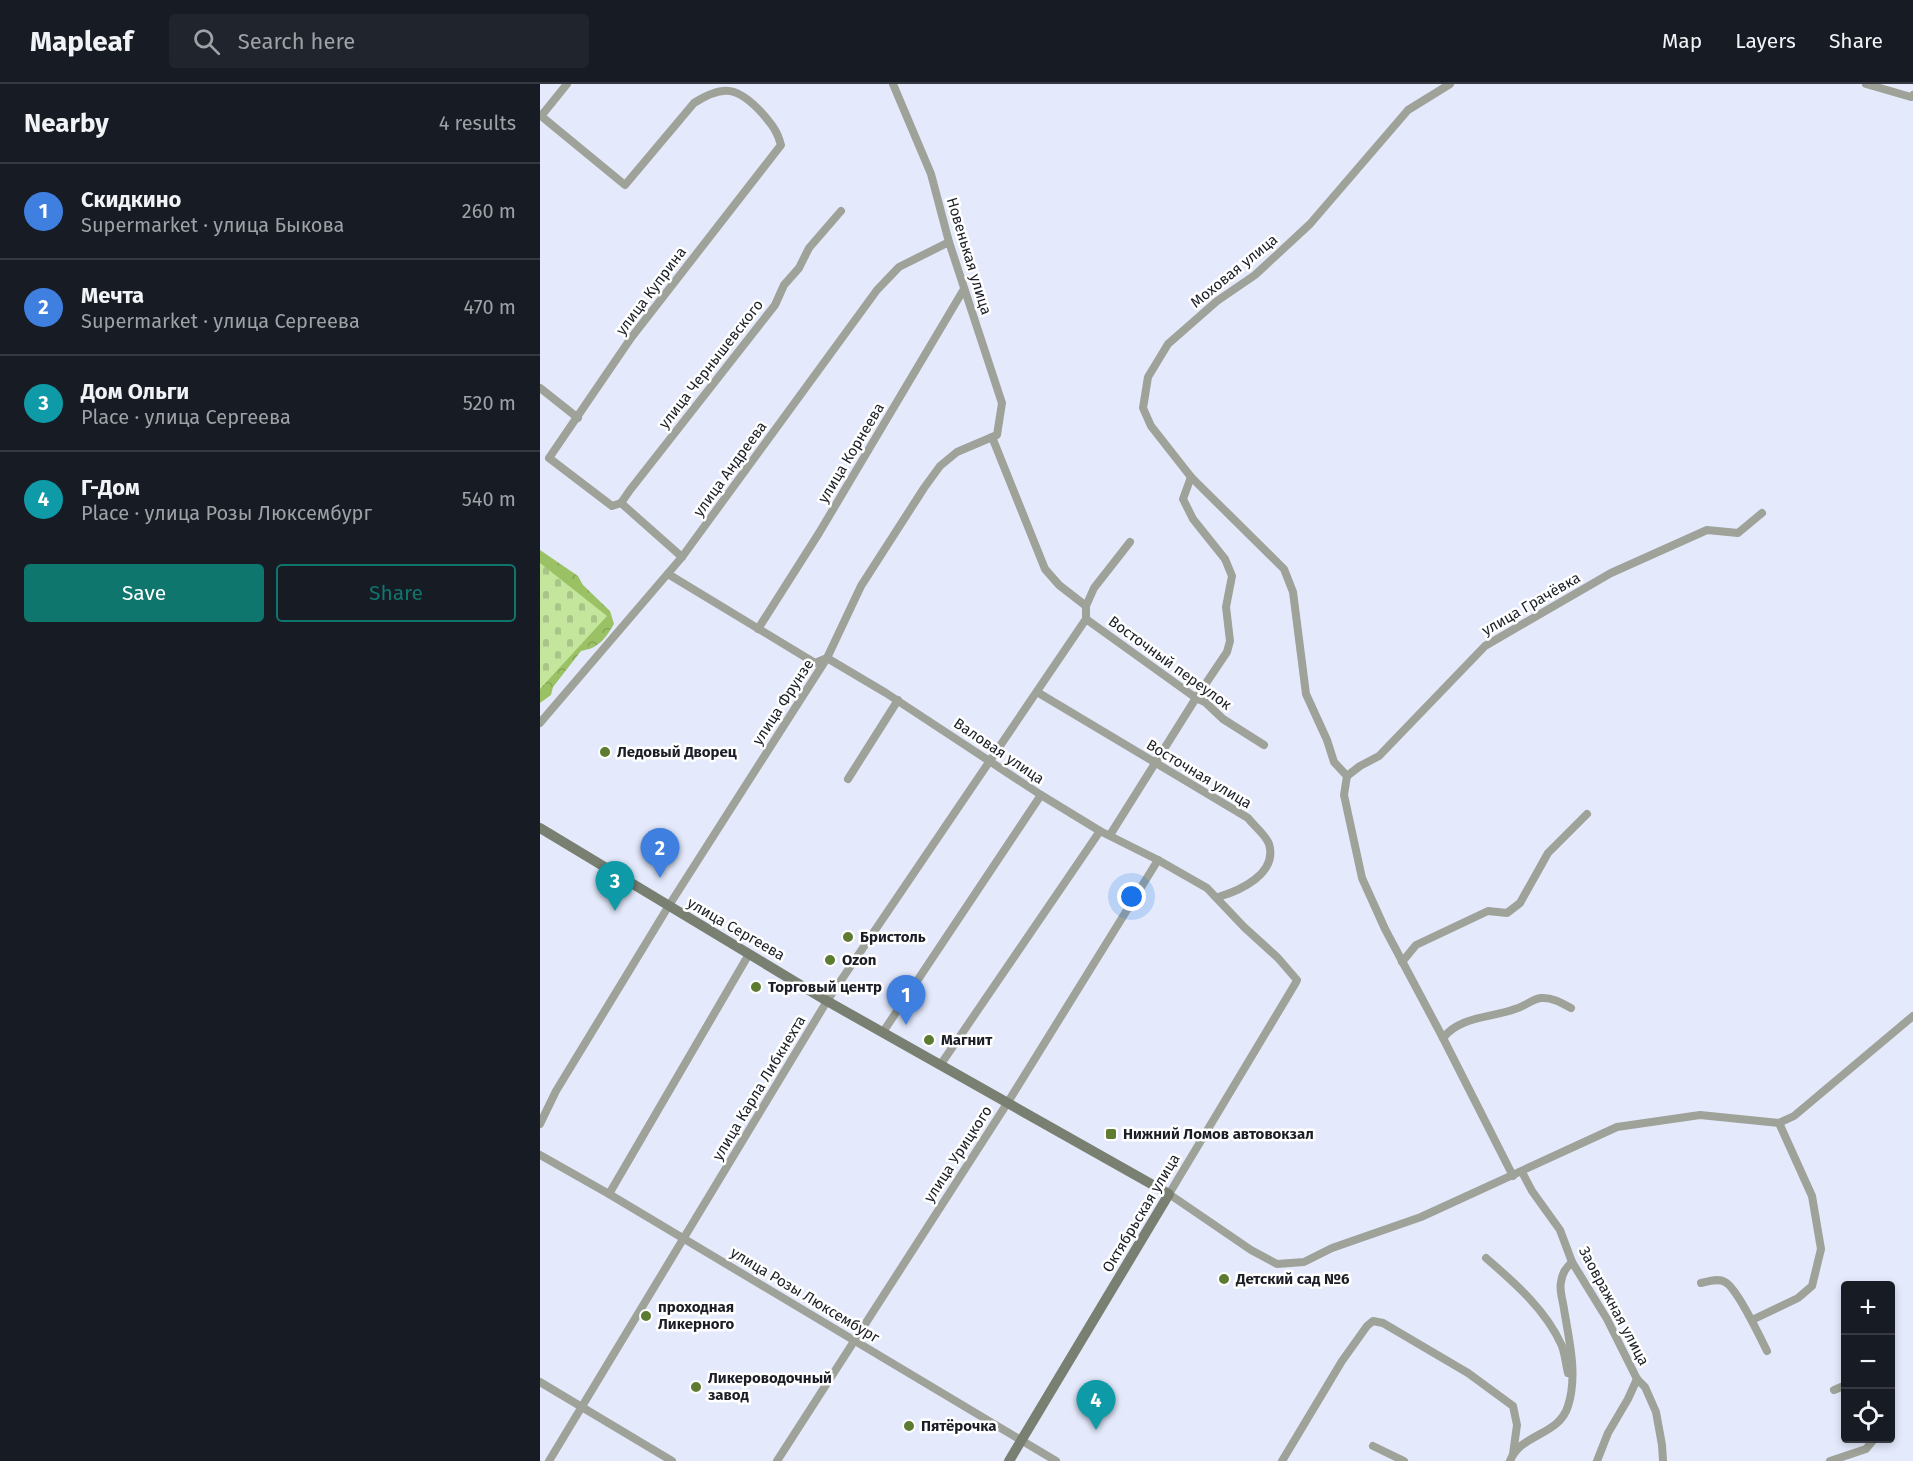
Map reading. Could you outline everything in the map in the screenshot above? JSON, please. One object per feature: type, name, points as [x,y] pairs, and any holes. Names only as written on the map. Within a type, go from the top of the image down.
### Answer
[{"type":"main road","name":"улица Сергеева","points":[[540,828],[827,1001],[1169,1194]]},
{"type":"main road","name":"Октябрьская улица","points":[[1010,1461],[1169,1194]]},
{"type":"street","points":[[541,115],[567,84]]},
{"type":"street","name":"Новенькая улица","points":[[894,84],[931,174],[949,242],[1002,403],[997,435],[992,437]]},
{"type":"street","name":"Моховая улица","points":[[1347,776],[1334,762],[1327,740],[1306,694],[1293,592],[1284,569],[1191,477],[1151,426],[1143,408],[1148,377],[1168,344],[1217,301],[1255,275],[1310,224],[1408,110],[1450,84]]},
{"type":"street","points":[[1866,84],[1911,97],[1913,95]]},
{"type":"street","name":"улица Куприна","points":[[541,115],[625,185],[694,103],[706,93],[723,88],[744,93],[777,131],[781,146],[631,338],[549,458],[612,506],[621,503]]},
{"type":"street","name":"улица Чернышевского","points":[[621,503],[775,306],[784,285],[799,268],[809,248],[841,211]]},
{"type":"street","name":"улица Андреева","points":[[540,723],[682,557],[877,290],[899,267],[949,242]]},
{"type":"street","name":"улица Корнеева","points":[[758,629],[819,533],[964,289]]},
{"type":"street","points":[[540,388],[578,418]]},
{"type":"street","points":[[992,437],[1045,569],[1059,585],[1086,606],[1094,588],[1130,542]]},
{"type":"street","name":"улица Фрунзе","points":[[540,1124],[556,1091],[669,907],[827,658],[861,586],[940,466],[957,452],[992,437]]},
{"type":"street","points":[[1110,836],[1227,652],[1230,641],[1226,607],[1232,576],[1225,560],[1193,519],[1184,499],[1191,477]]},
{"type":"street","points":[[621,503],[682,557]]},
{"type":"street","name":"улица Грачёвка","points":[[1347,776],[1359,766],[1379,756],[1485,646],[1611,573],[1707,530],[1738,533],[1762,513]]},
{"type":"street","name":"Валовая улица","points":[[668,574],[815,663],[827,658],[898,700],[1041,795],[1100,831],[1207,888],[1278,958],[1297,980]]},
{"type":"street","name":"Восточный переулок","points":[[1086,606],[1086,619],[1196,698],[1205,702],[1223,719],[1264,744]]},
{"type":"street","name":"улица Карла Либкнехта","points":[[549,1461],[827,1001],[1086,619]]},
{"type":"street","name":"Восточная улица","points":[[1037,692],[1248,818],[1268,843],[1270,854],[1265,868],[1258,878],[1233,892],[1218,897]]},
{"type":"street","points":[[848,779],[898,700]]},
{"type":"street","points":[[1347,776],[1344,795],[1362,879],[1385,929],[1513,1176]]},
{"type":"street","points":[[883,1032],[1041,795]]},
{"type":"street","points":[[1402,962],[1416,945],[1488,911],[1507,913],[1520,903],[1548,853],[1587,814]]},
{"type":"street","points":[[941,1064],[1100,831]]},
{"type":"street","name":"улица Урицкого","points":[[777,1461],[1008,1102],[1158,860]]},
{"type":"street","points":[[609,1194],[749,954]]},
{"type":"street","name":"Октябрьская улица","points":[[1169,1194],[1297,980]]},
{"type":"street","points":[[1443,1038],[1451,1028],[1486,1016],[1515,1010],[1539,998],[1555,1000],[1571,1008]]},
{"type":"street","points":[[1169,1194],[1251,1250],[1276,1263],[1304,1262],[1332,1248],[1421,1217],[1617,1127],[1700,1115],[1779,1123],[1794,1116],[1913,1016]]},
{"type":"street","points":[[1752,1320],[1798,1298],[1812,1286],[1821,1250],[1812,1196],[1779,1123]]},
{"type":"street","name":"улица Розы Люксембург","points":[[540,1155],[1056,1461]]},
{"type":"street","name":"Заовражная улица","points":[[1522,1172],[1560,1230],[1572,1262],[1607,1320],[1637,1379],[1645,1387],[1656,1412],[1663,1461]]},
{"type":"street","points":[[1486,1258],[1522,1289],[1545,1317],[1562,1347],[1572,1391]]},
{"type":"street","points":[[1511,1457],[1519,1446],[1551,1429],[1561,1420],[1567,1409],[1572,1391],[1572,1364],[1560,1284],[1564,1270],[1572,1262]]},
{"type":"street","points":[[1701,1283],[1724,1281],[1731,1286],[1752,1320],[1767,1351]]},
{"type":"street","points":[[1282,1461],[1342,1361],[1373,1321],[1383,1323],[1468,1373],[1513,1406],[1517,1425],[1511,1457]]},
{"type":"street","points":[[1597,1461],[1608,1433],[1637,1379]]},
{"type":"street","points":[[540,1382],[672,1461]]},
{"type":"street","points":[[1834,1389],[1841,1386]]},
{"type":"street","points":[[1517,1425],[1524,1435],[1533,1438]]},
{"type":"street","points":[[1830,1461],[1866,1449],[1871,1443]]},
{"type":"street","points":[[1373,1446],[1404,1461]]},
{"type":"green space","points":[[540,550],[578,576],[583,585],[610,611],[614,624],[601,642],[581,651],[553,687],[551,695],[540,703]]},
{"type":"green space","points":[[540,563],[607,616],[540,689]]},
{"type":"place","name":"Ледовый Дворец","points":[[605,752]]},
{"type":"place","name":"Мечта","points":[[660,878]]},
{"type":"place","name":"Дом Ольги","points":[[615,911]]},
{"type":"place","name":"Бристоль","points":[[848,937]]},
{"type":"place","name":"Ozon","points":[[830,960]]},
{"type":"place","name":"Торговый центр","points":[[756,987]]},
{"type":"place","name":"Скидкино","points":[[906,1025]]},
{"type":"place","name":"Магнит","points":[[929,1040]]},
{"type":"place","name":"Нижний Ломов автовокзал","points":[[1111,1134]]},
{"type":"place","name":"Детский сад №6","points":[[1224,1279]]},
{"type":"place","name":"проходная Ликерного","points":[[646,1316]]},
{"type":"place","name":"Ликероводочный завод","points":[[696,1387]]},
{"type":"place","name":"Пятёрочка","points":[[909,1426]]},
{"type":"place","name":"Г-Дом","points":[[1096,1430]]}]
